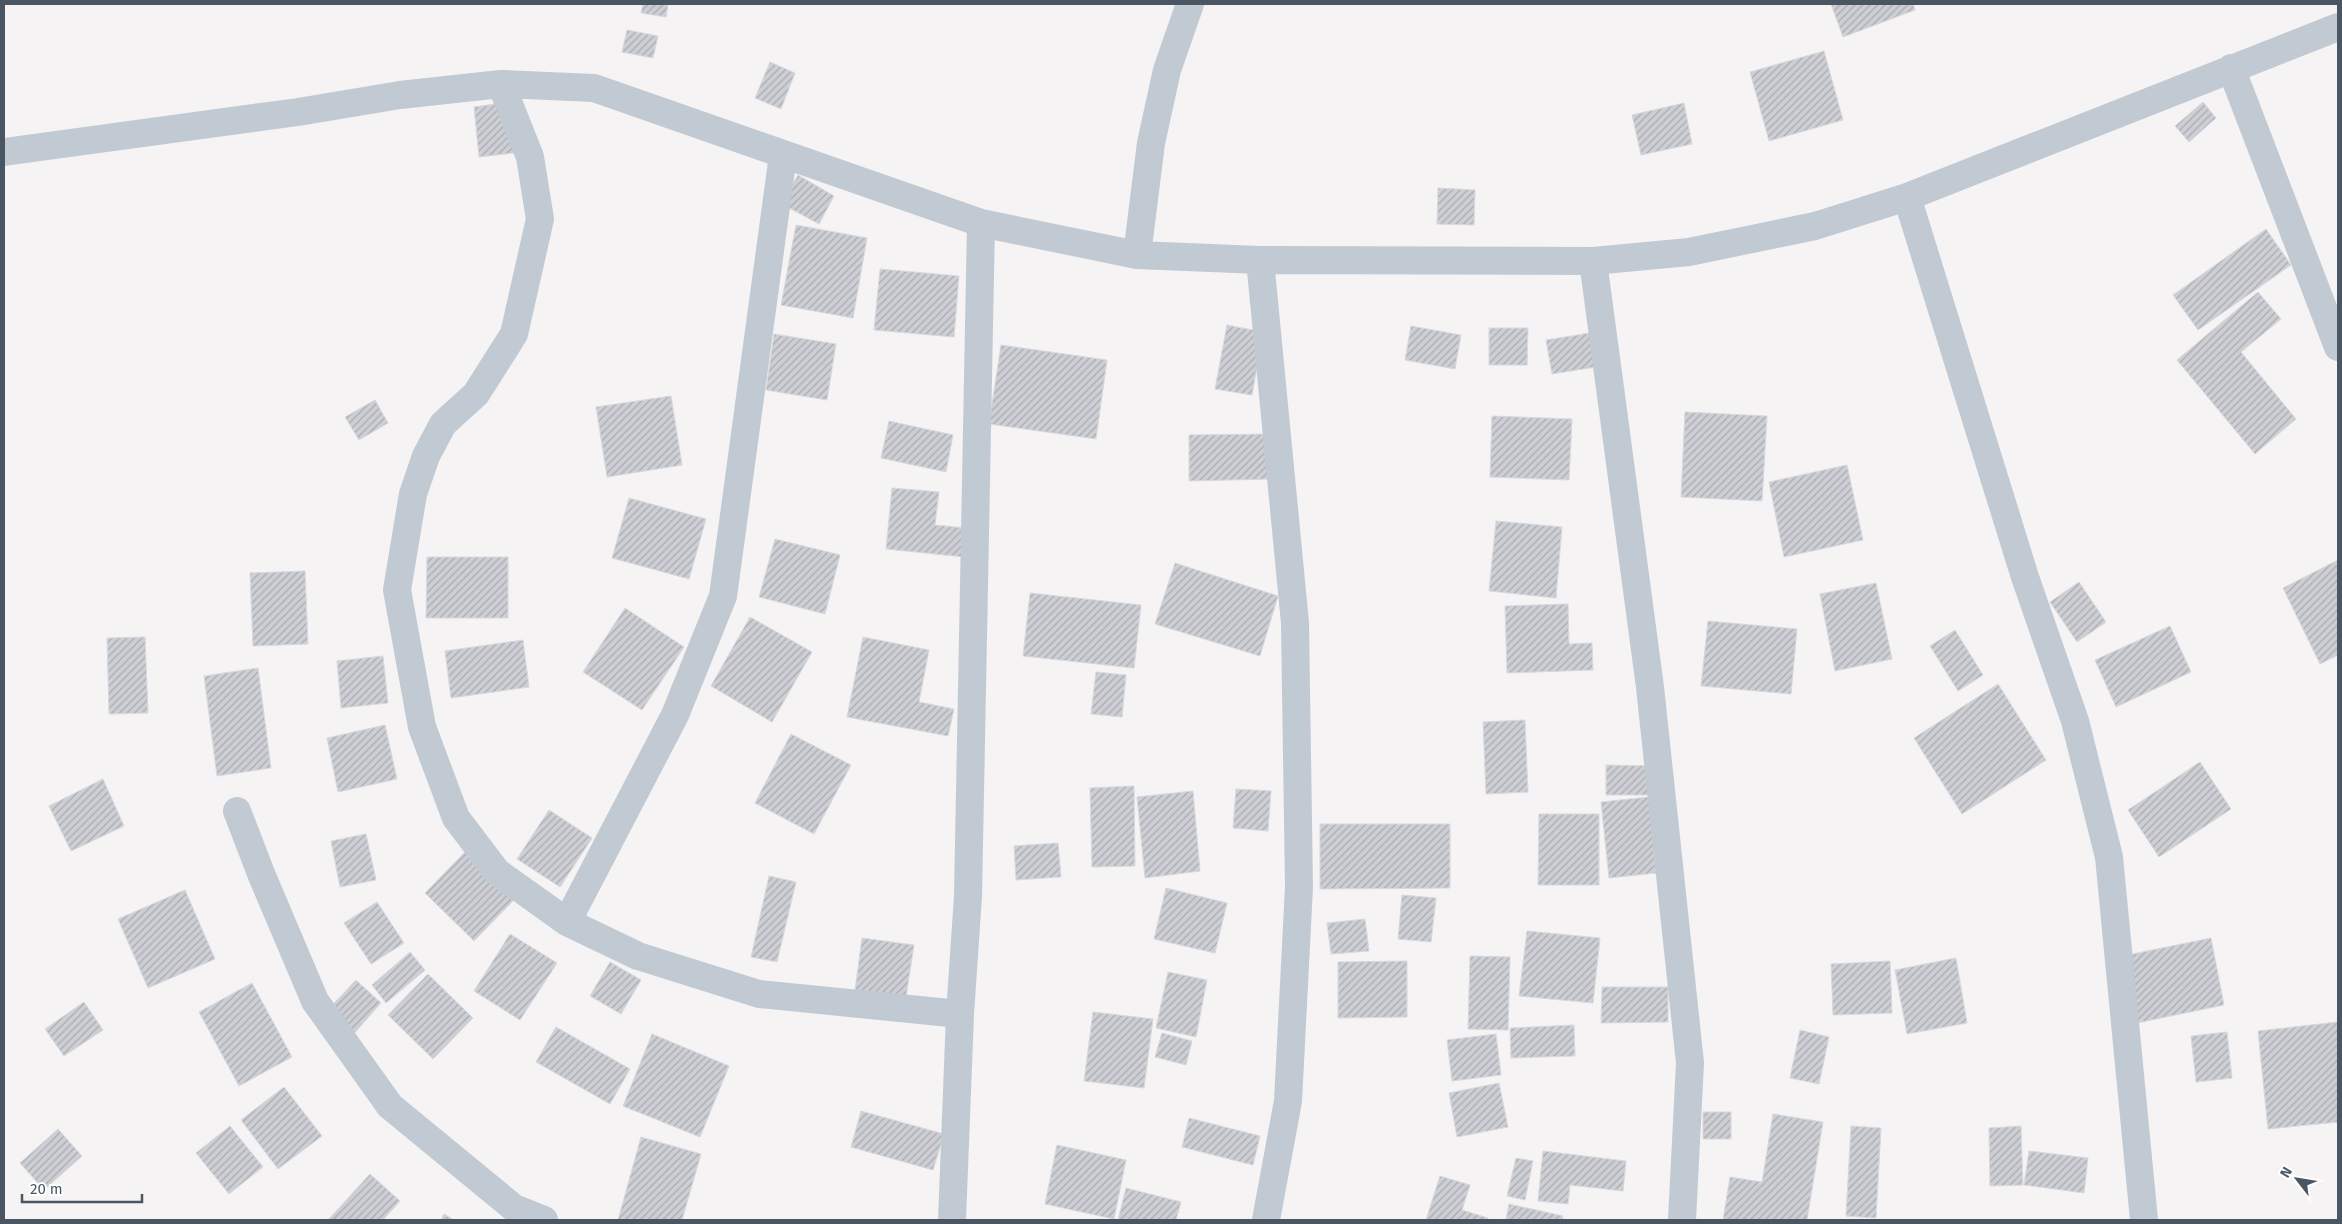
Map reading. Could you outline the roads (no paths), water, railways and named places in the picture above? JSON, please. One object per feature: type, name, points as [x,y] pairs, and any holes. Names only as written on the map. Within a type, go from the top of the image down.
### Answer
[{"type":"street","points":[[1137,254],[1151,143],[1167,70],[1190,4]]},
{"type":"street","points":[[4,152],[298,112],[400,95],[501,84],[594,88],[981,223],[1137,254],[1260,260],[1593,260],[1689,252],[1814,226],[1907,197],[2338,27]]},
{"type":"street","points":[[2231,68],[2338,347]]},
{"type":"street","points":[[501,84],[530,157],[540,219],[514,334],[476,394],[443,424],[426,456],[413,494],[397,590],[422,727],[456,818],[498,872],[567,922],[638,956],[759,994],[960,1014]]},
{"type":"street","points":[[567,922],[675,715],[723,596],[783,154]]},
{"type":"street","points":[[1907,197],[2025,576],[2075,721],[2108,857],[2144,1220]]},
{"type":"street","points":[[952,1220],[960,1014],[968,896],[981,223]]},
{"type":"street","points":[[1260,260],[1295,623],[1299,887],[1288,1101],[1266,1220]]},
{"type":"street","points":[[1593,260],[1650,687],[1690,1064],[1682,1220]]},
{"type":"street","points":[[237,811],[262,876],[315,1001],[390,1106],[514,1208],[544,1220]]}]
